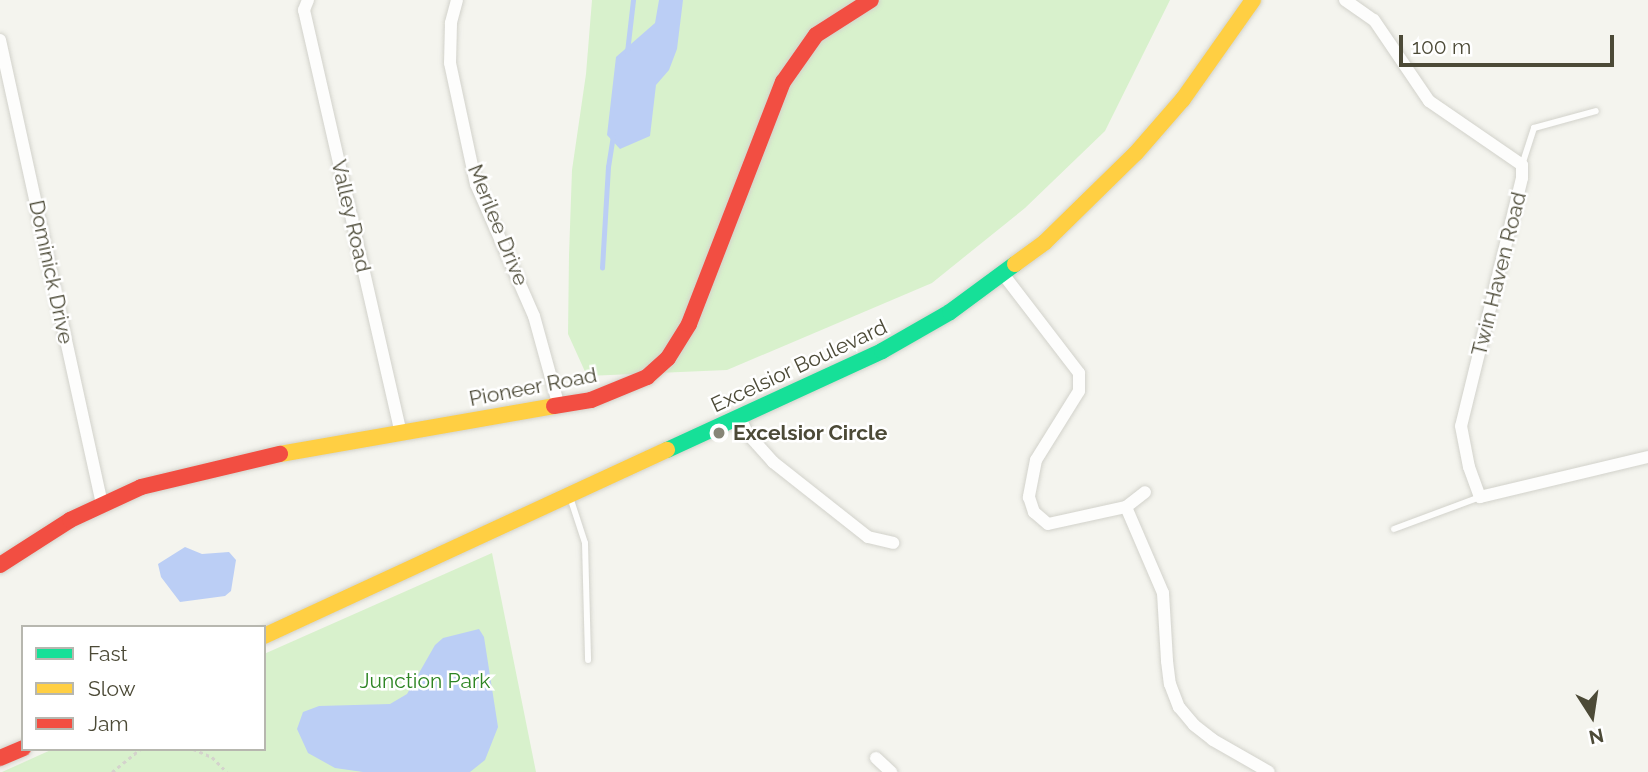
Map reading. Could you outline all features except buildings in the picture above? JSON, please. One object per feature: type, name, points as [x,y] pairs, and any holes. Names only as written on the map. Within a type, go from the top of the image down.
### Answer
[{"type":"main road","name":"Pioneer Road","points":[[0,564],[102,503],[141,487],[195,472],[401,433],[559,407],[620,391],[647,377],[668,358],[689,324],[782,82],[816,35],[871,0]]},
{"type":"main road","name":"Excelsior Boulevard","points":[[266,635],[740,418],[921,330],[1045,242],[1136,153],[1183,99],[1253,0]]},
{"type":"main road","points":[[0,758],[21,749]]},
{"type":"street","name":"Valley Road","points":[[308,0],[304,10],[401,433]]},
{"type":"street","name":"Merilee Drive","points":[[457,0],[451,23],[450,63],[476,184],[534,316],[559,407]]},
{"type":"street","name":"Twin Haven Road","points":[[1345,0],[1374,20],[1429,101],[1522,165],[1522,178],[1461,426],[1469,467],[1480,497]]},
{"type":"street","name":"Dominick Drive","points":[[0,40],[102,503]]},
{"type":"street","points":[[1003,274],[1079,373],[1079,391],[1036,460],[1029,497],[1034,512],[1048,524],[1126,507],[1145,492]]},
{"type":"street","points":[[740,418],[747,433],[773,462],[868,537],[893,543]]},
{"type":"street","points":[[1480,497],[1648,457]]},
{"type":"street","points":[[1126,507],[1163,593],[1170,684],[1179,707],[1194,725],[1213,740],[1268,772]]},
{"type":"street","points":[[876,758],[891,772]]},
{"type":"lane","points":[[1522,165],[1534,128],[1596,111]]},
{"type":"lane","points":[[569,496],[585,543],[589,660]]},
{"type":"lane","points":[[1394,529],[1480,497]]},
{"type":"path","points":[[112,772],[138,751]]},
{"type":"path","points":[[198,751],[212,757],[228,772]]},
{"type":"green space","points":[[592,0],[1170,0],[1105,131],[1025,208],[932,283],[727,370],[587,376],[568,334],[569,255],[572,170],[586,74]]},
{"type":"green space","name":"Junction Park","points":[[492,553],[536,772],[2,772],[49,751],[266,751],[266,653]]},
{"type":"water","points":[[659,0],[683,0],[677,49],[669,70],[656,85],[650,136],[620,149],[607,135],[616,57],[655,23]]},
{"type":"water","points":[[185,547],[202,554],[229,552],[236,560],[231,591],[225,596],[180,602],[161,577],[158,564]]},
{"type":"water","points":[[479,629],[484,637],[498,727],[485,760],[470,772],[363,772],[335,768],[308,753],[297,729],[303,712],[319,706],[390,704],[407,694],[435,645],[443,638]]},
{"type":"waterway","points":[[627,52],[633,0]]},
{"type":"waterway","points":[[602,268],[608,167],[613,137]]},
{"type":"traffic: fast","points":[[667,450],[882,351],[950,312],[1015,264]]},
{"type":"traffic: slow","points":[[1015,264],[1045,242],[1136,153],[1183,99],[1253,0]]},
{"type":"traffic: slow","points":[[280,454],[554,406]]},
{"type":"traffic: slow","points":[[266,635],[667,450]]},
{"type":"traffic: jam","points":[[554,406],[591,400],[647,377],[668,358],[689,324],[783,82],[816,35],[871,0]]},
{"type":"traffic: jam","points":[[0,565],[70,520],[141,487],[280,454]]},
{"type":"traffic: jam","points":[[0,758],[21,749]]},
{"type":"place","name":"Excelsior Circle","points":[[719,433]]}]
